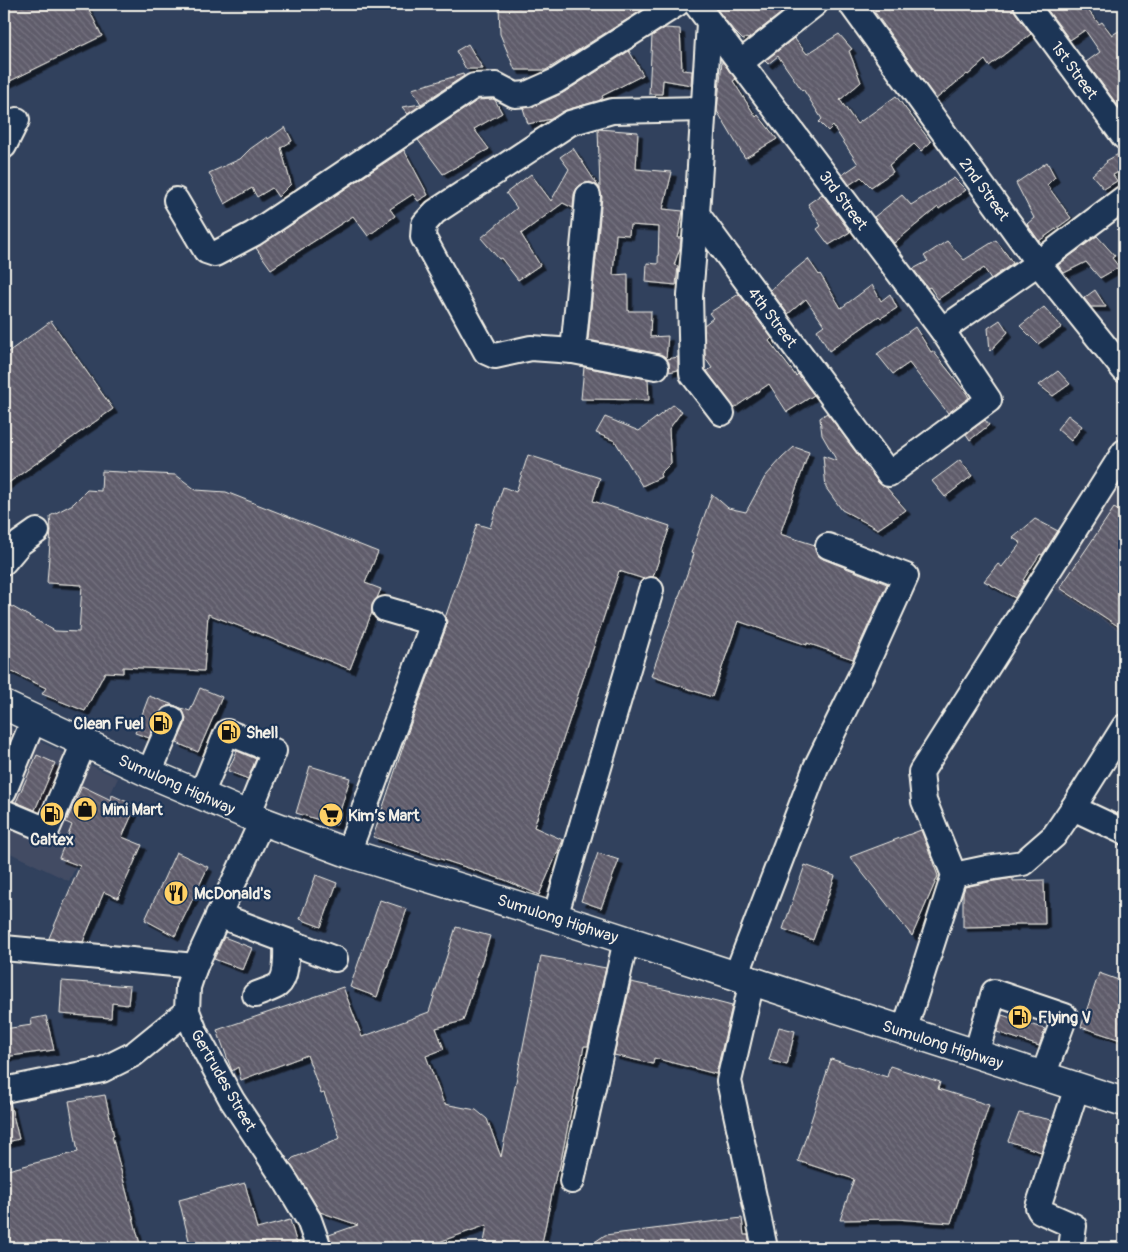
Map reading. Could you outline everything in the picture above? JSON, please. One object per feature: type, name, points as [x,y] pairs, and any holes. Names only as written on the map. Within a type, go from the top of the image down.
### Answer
[{"type":"main road","name":"Sumulong Highway","points":[[4,705],[149,773],[255,818],[348,853],[555,916],[1124,1102]]},
{"type":"street","points":[[176,200],[206,251],[215,254],[253,234],[474,86],[496,85],[515,95],[527,94],[556,81],[678,4]]},
{"type":"street","name":"3rd Street","points":[[696,4],[942,330],[989,400]]},
{"type":"street","points":[[740,63],[815,4]]},
{"type":"street","name":"2nd Street","points":[[851,4],[1038,263],[1124,370]]},
{"type":"street","name":"1st Street","points":[[1026,4],[1124,137]]},
{"type":"street","points":[[710,23],[690,296],[692,374],[722,413]]},
{"type":"street","points":[[656,367],[573,351],[531,348],[495,356],[486,352],[423,237],[424,224],[435,212],[570,123],[612,111],[703,109]]},
{"type":"street","points":[[4,146],[17,120]]},
{"type":"street","points":[[573,351],[588,196]]},
{"type":"street","points":[[942,330],[1038,263],[1124,198]]},
{"type":"street","name":"4th Street","points":[[697,214],[889,474],[989,400]]},
{"type":"street","points":[[904,1031],[954,875],[924,801],[921,772],[1124,452]]},
{"type":"street","points":[[4,562],[20,543],[37,531]]},
{"type":"street","points":[[765,1248],[729,1081],[744,978],[816,767],[864,669],[906,576],[828,546]]},
{"type":"street","points":[[555,916],[651,590]]},
{"type":"street","points":[[348,853],[433,623],[385,609]]},
{"type":"street","points":[[149,773],[172,718]]},
{"type":"street","points":[[4,791],[34,719]]},
{"type":"street","points":[[954,875],[1023,863],[1054,836],[1124,727]]},
{"type":"street","name":"Gertrudes Street","points":[[201,795],[226,732],[274,751],[255,818],[218,915],[194,966],[188,987],[187,1011],[196,1034],[232,1100],[309,1220],[319,1248]]},
{"type":"street","points":[[4,812],[46,830],[84,743]]},
{"type":"street","points":[[1073,808],[1124,832]]},
{"type":"street","points":[[218,915],[335,959]]},
{"type":"street","points":[[572,1181],[626,940]]},
{"type":"street","points":[[255,995],[278,985],[285,970],[286,941]]},
{"type":"street","points":[[4,948],[194,966]]},
{"type":"street","points":[[976,1054],[994,992],[1065,1016],[1043,1076]]},
{"type":"street","points":[[4,1090],[102,1070],[140,1049],[187,1011]]},
{"type":"street","points":[[1071,1248],[1074,1226],[1040,1211],[1038,1207],[1077,1087]]},
{"type":"shaded area","points":[[1124,469],[1124,634],[1048,584]]},
{"type":"shaded area","name":"Caltex","points":[[4,725],[118,778],[69,881],[4,850]]},
{"type":"building","points":[[4,4],[86,4],[102,36],[4,84]]},
{"type":"building","points":[[499,4],[652,4],[546,70],[515,70],[500,34]]},
{"type":"building","points":[[713,4],[793,4],[748,39],[743,40]]},
{"type":"building","points":[[869,4],[1013,4],[1015,12],[1031,34],[989,66],[985,60],[936,99]]},
{"type":"building","points":[[1043,4],[1083,4],[1099,24],[1102,22],[1112,35],[1124,28],[1124,114],[1086,62],[1100,52],[1085,30],[1070,40]]},
{"type":"building","points":[[665,28],[680,29],[682,70],[692,71],[691,85],[663,80],[662,94],[649,94],[652,36]]},
{"type":"building","points":[[839,34],[852,49],[849,51],[861,82],[840,100],[857,124],[896,96],[931,142],[921,151],[914,144],[889,165],[893,172],[871,187],[861,177],[849,185],[842,175],[858,164],[833,126],[828,131],[819,122],[822,119],[803,89],[778,56],[768,64],[765,61],[794,38],[807,54]]},
{"type":"building","points":[[468,44],[483,69],[466,69],[456,51]]},
{"type":"building","points":[[629,51],[643,75],[602,96],[603,98],[598,101],[566,110],[551,119],[528,124],[523,108],[533,107],[563,93]]},
{"type":"building","points":[[722,61],[736,79],[733,81],[756,117],[758,115],[777,139],[745,158],[717,111]]},
{"type":"building","points":[[463,74],[464,76],[421,104],[412,89]]},
{"type":"building","points":[[493,99],[502,113],[474,129],[489,149],[443,174],[418,140],[478,100]]},
{"type":"building","points":[[421,104],[423,104],[408,114],[402,107]]},
{"type":"building","points":[[285,127],[292,141],[281,148],[291,184],[278,197],[272,188],[257,197],[252,188],[225,204],[209,173],[240,159],[250,149]]},
{"type":"building","points":[[598,129],[638,132],[636,169],[672,172],[663,209],[683,211],[678,238],[681,238],[680,248],[674,265],[678,266],[676,285],[646,282],[647,263],[658,264],[659,227],[630,225],[629,235],[616,234],[613,275],[628,274],[628,311],[651,311],[650,337],[668,336],[666,358],[659,354],[588,340],[602,197],[600,189]]},
{"type":"building","points":[[573,148],[600,189],[590,182],[582,184],[574,194],[573,208],[563,203],[521,234],[540,265],[518,280],[501,258],[499,259],[481,238],[517,208],[506,193],[531,174],[551,201],[569,169],[560,157]]},
{"type":"building","points":[[404,150],[428,195],[418,201],[413,194],[390,209],[395,216],[368,236],[353,216],[271,269],[256,248]]},
{"type":"building","points":[[1124,151],[1124,169],[1113,175],[1117,181],[1104,189],[1092,175],[1106,161]]},
{"type":"building","points":[[1047,162],[1055,177],[1047,185],[1071,218],[1039,241],[1027,224],[1034,218],[1016,183]]},
{"type":"building","points":[[954,178],[966,190],[939,209],[938,207],[894,243],[874,217],[902,195],[911,205]]},
{"type":"building","points":[[822,194],[850,232],[829,245],[817,229],[821,226],[808,204]]},
{"type":"building","points":[[1097,236],[1115,256],[1112,258],[1119,267],[1100,278],[1086,262],[1064,273],[1058,265]]},
{"type":"building","points":[[996,240],[1013,263],[991,279],[984,268],[938,299],[930,287],[928,288],[913,269],[928,261],[924,256],[947,241],[964,260]]},
{"type":"building","points":[[808,259],[820,274],[841,308],[872,285],[881,301],[890,294],[897,308],[881,318],[879,316],[829,351],[817,330],[824,325],[806,299],[788,314],[770,290]]},
{"type":"building","points":[[1095,290],[1106,307],[1091,307],[1084,298]]},
{"type":"building","points":[[739,294],[772,338],[769,341],[796,376],[798,374],[814,395],[787,412],[769,384],[734,408],[707,371],[712,368],[705,358],[704,325],[713,318],[709,313]]},
{"type":"building","points":[[1044,307],[1062,327],[1038,344],[1020,326]]},
{"type":"building","points":[[1000,320],[1008,332],[990,351],[988,328]]},
{"type":"building","points":[[51,321],[113,409],[4,486],[4,355]]},
{"type":"building","points":[[915,327],[931,352],[933,351],[969,398],[948,413],[909,363],[893,374],[877,354]]},
{"type":"building","points":[[678,357],[678,370],[669,372],[667,359]]},
{"type":"building","points":[[584,367],[648,379],[649,400],[581,399]]},
{"type":"building","points":[[1058,371],[1070,384],[1053,396],[1039,385]]},
{"type":"building","points":[[673,405],[682,411],[669,429],[671,463],[660,474],[661,477],[642,486],[615,441],[596,433],[605,417],[639,431]]},
{"type":"building","points":[[827,413],[878,482],[886,487],[906,510],[878,529],[842,510],[826,488],[823,456],[837,461],[822,435],[820,418]]},
{"type":"building","points":[[1068,415],[1082,426],[1071,441],[1057,429]]},
{"type":"building","points":[[985,420],[989,425],[970,440],[966,434]]},
{"type":"building","points":[[794,447],[809,452],[780,534],[815,545],[817,554],[823,559],[887,584],[853,659],[738,621],[712,697],[651,676],[694,554],[691,553],[712,494],[728,508],[746,512],[765,477]]},
{"type":"building","points":[[528,455],[600,478],[593,501],[670,526],[653,577],[644,579],[619,571],[534,827],[563,840],[539,895],[505,880],[373,837],[410,726],[446,628],[447,621],[445,618],[477,524],[490,528],[503,487],[516,492]]},
{"type":"building","points":[[960,460],[972,476],[945,497],[932,481]]},
{"type":"building","points":[[102,471],[176,475],[196,490],[226,492],[378,552],[365,583],[381,589],[372,605],[372,612],[350,669],[208,614],[204,671],[123,667],[123,673],[105,672],[85,711],[42,694],[46,688],[4,668],[4,602],[55,631],[79,632],[82,585],[47,583],[51,530],[50,516],[73,504],[87,490],[101,491]]},
{"type":"building","points":[[1114,508],[1124,514],[1124,630],[1060,588]]},
{"type":"building","points":[[1035,519],[1058,531],[1023,580],[1025,581],[1015,598],[984,581],[998,564],[1002,567],[1021,543],[1013,538]]},
{"type":"building","points":[[200,688],[222,697],[198,752],[177,743],[186,718],[183,711],[178,707],[190,711]]},
{"type":"building","points":[[149,696],[176,706],[170,705],[163,708],[149,738],[135,733]]},
{"type":"building","points":[[237,751],[256,759],[248,779],[228,771]]},
{"type":"building","points":[[37,755],[55,763],[35,810],[16,802]]},
{"type":"building","points":[[310,766],[350,778],[336,825],[296,813]]},
{"type":"building","points":[[82,786],[111,800],[112,795],[136,806],[122,837],[142,845],[118,898],[104,892],[83,942],[49,938],[80,866],[59,858],[72,825],[66,822]]},
{"type":"building","points":[[921,830],[938,876],[912,936],[850,857]]},
{"type":"building","name":"McDonald's","points":[[176,852],[208,867],[175,936],[145,920]]},
{"type":"building","points":[[598,853],[619,860],[601,908],[581,901]]},
{"type":"building","points":[[805,865],[835,876],[813,940],[783,929]]},
{"type":"building","points":[[316,875],[337,883],[321,927],[300,919]]},
{"type":"building","points":[[1013,878],[1013,881],[1044,880],[1045,924],[963,927],[963,893],[965,887]]},
{"type":"building","points":[[380,900],[407,909],[377,997],[350,987]]},
{"type":"building","points":[[456,927],[490,936],[463,1021],[436,1028],[444,1049],[426,1056],[444,1104],[476,1110],[487,1119],[501,1157],[541,956],[606,968],[588,1046],[584,1046],[541,1248],[509,1248],[484,1243],[487,1225],[422,1248],[332,1248],[329,1235],[358,1225],[320,1212],[289,1162],[293,1158],[340,1138],[324,1093],[321,1094],[307,1055],[241,1080],[238,1067],[232,1071],[217,1030],[343,987],[362,1037],[429,1012]]},
{"type":"building","points":[[224,937],[252,948],[243,970],[214,959]]},
{"type":"building","points":[[1099,973],[1124,982],[1124,1041],[1081,1027]]},
{"type":"building","points":[[62,981],[130,986],[128,1005],[112,1003],[111,1018],[60,1014]]},
{"type":"building","points":[[631,982],[732,1006],[716,1074],[654,1058],[653,1064],[614,1055]]},
{"type":"building","points":[[1002,1015],[1045,1029],[1039,1046],[997,1032]]},
{"type":"building","points":[[46,1016],[54,1050],[4,1057],[4,1029],[32,1025],[31,1019]]},
{"type":"building","points":[[779,1027],[795,1031],[787,1065],[769,1060]]},
{"type":"building","points":[[831,1059],[887,1077],[890,1066],[940,1082],[938,1089],[989,1105],[951,1223],[896,1219],[840,1220],[854,1179],[798,1161]]},
{"type":"building","points":[[105,1095],[114,1136],[112,1136],[141,1248],[4,1248],[4,1171],[78,1152],[69,1101]]},
{"type":"building","points":[[4,1103],[10,1103],[19,1139],[4,1143]]},
{"type":"building","points":[[1019,1113],[1052,1120],[1041,1152],[1008,1141]]},
{"type":"building","points":[[245,1183],[257,1229],[290,1220],[298,1248],[191,1248],[179,1200]]},
{"type":"building","points":[[742,1218],[744,1235],[748,1235],[751,1248],[586,1248],[605,1235]]},
{"type":"place","name":"Clean Fuel","points":[[161,723]]},
{"type":"place","name":"Shell","points":[[229,732]]},
{"type":"place","name":"Mini Mart","points":[[85,809]]},
{"type":"place","name":"Caltex","points":[[52,814]]},
{"type":"place","name":"Kim’s Mart","points":[[331,815]]},
{"type":"place","name":"McDonald's","points":[[176,893]]},
{"type":"place","name":"Flying V","points":[[1020,1017]]}]
